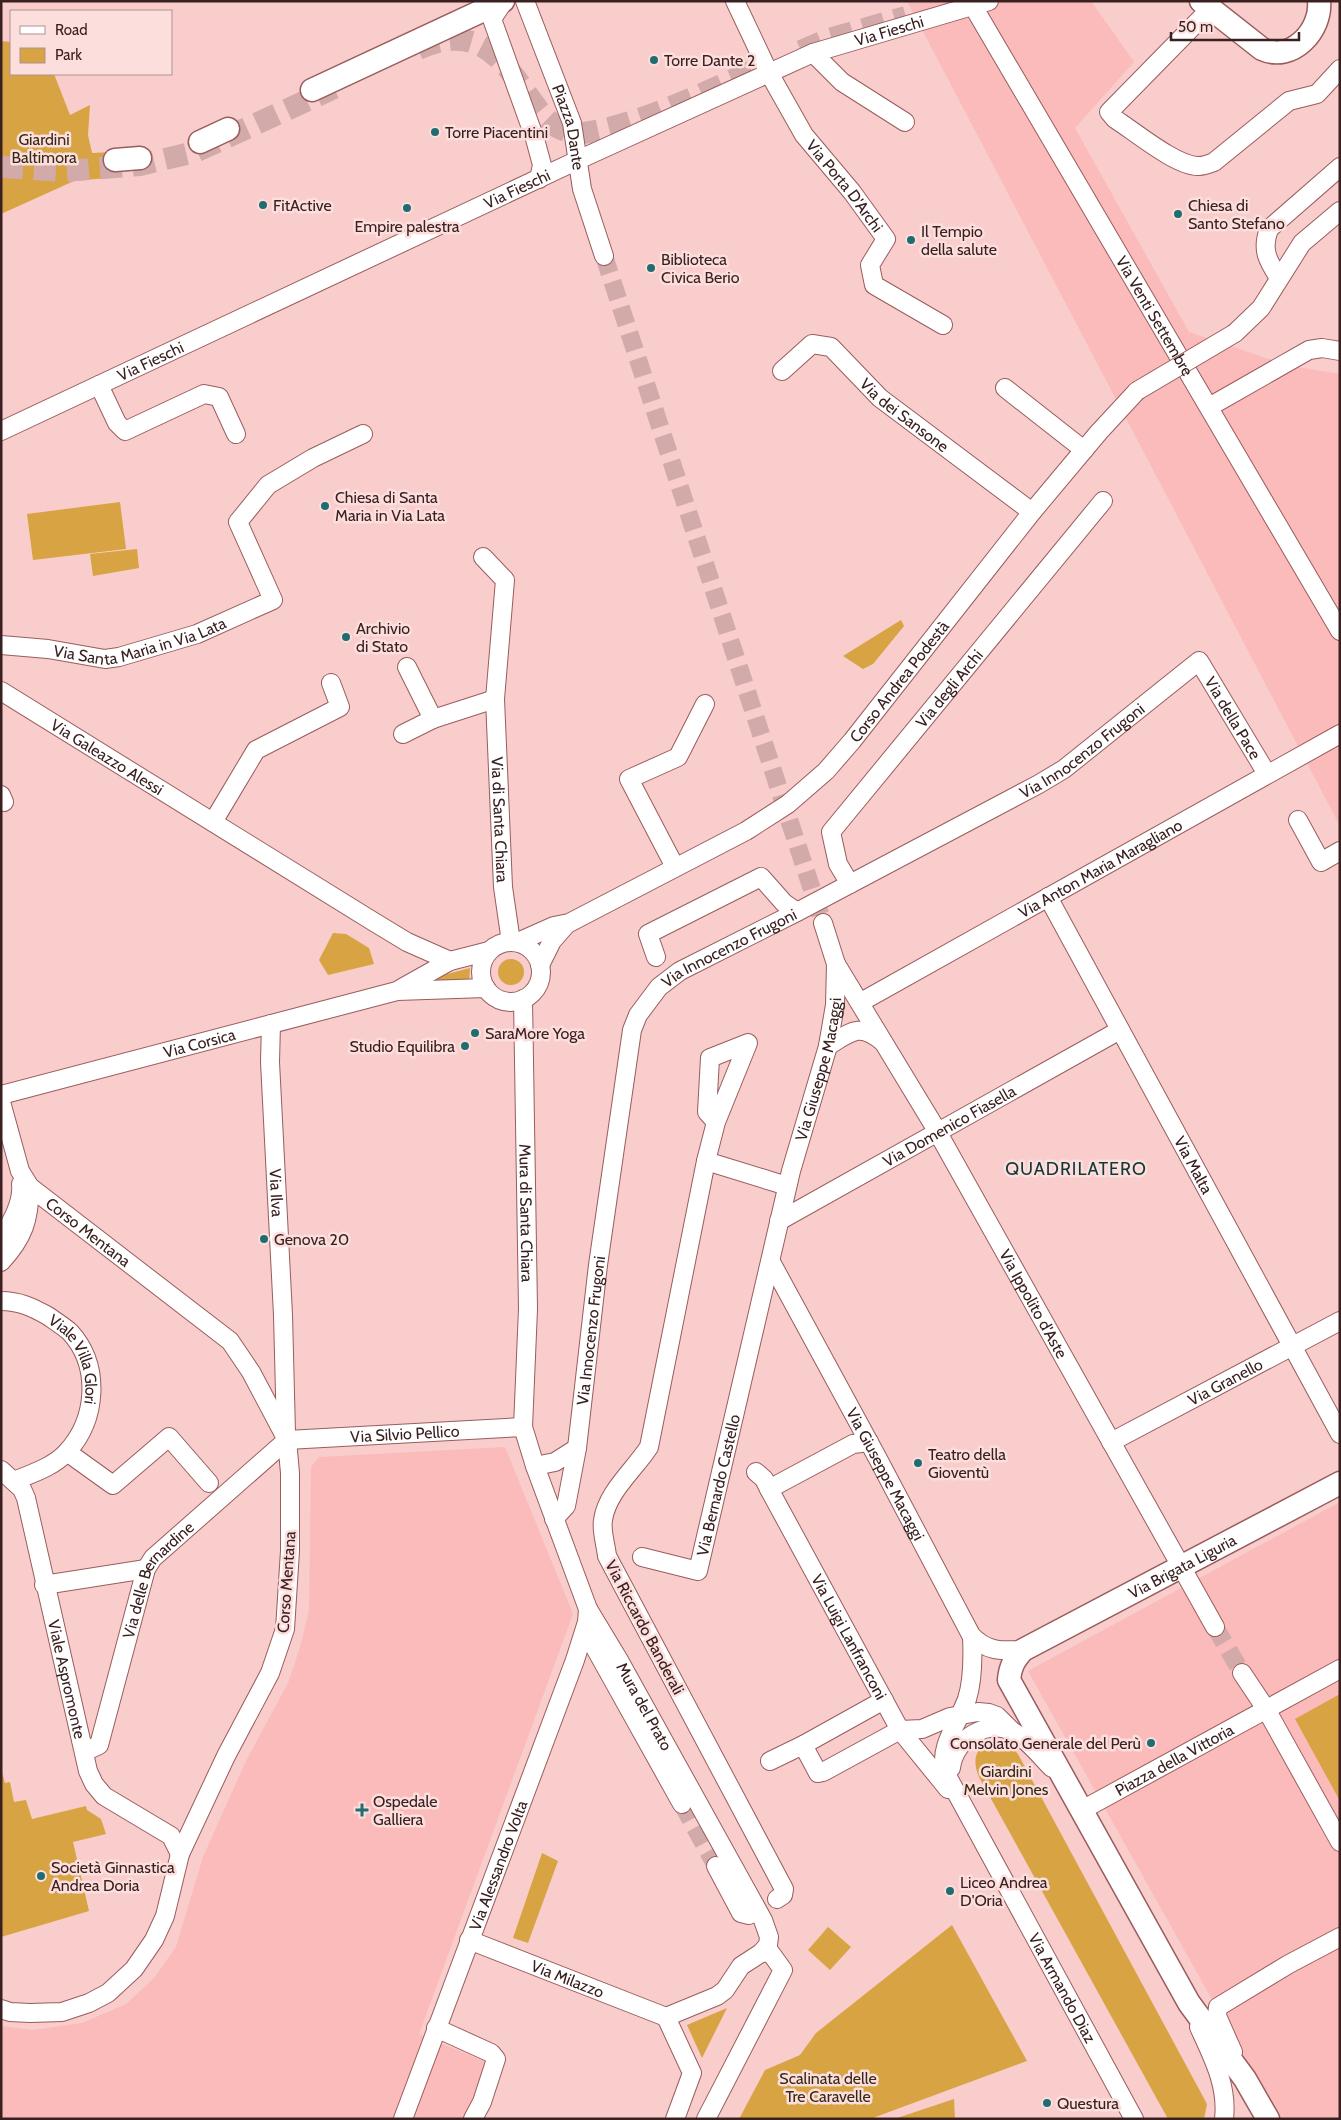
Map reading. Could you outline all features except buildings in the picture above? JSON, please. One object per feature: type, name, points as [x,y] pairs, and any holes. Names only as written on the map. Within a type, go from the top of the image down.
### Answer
[{"type":"main road","points":[[312,90],[503,1]]},
{"type":"main road","points":[[1206,5],[1262,49],[1268,52],[1282,52],[1298,45],[1312,32],[1319,14],[1318,1]]},
{"type":"main road","points":[[200,142],[228,129]]},
{"type":"main road","points":[[115,160],[140,158]]},
{"type":"main road","name":"Via Brigata Liguria","points":[[1065,1781],[1009,1680],[1014,1660],[1023,1650],[1340,1483]]},
{"type":"main road","points":[[1065,1781],[1189,2003],[1245,2080],[1268,2119]]},
{"type":"street","points":[[503,1],[492,19],[535,139],[542,165],[539,179]]},
{"type":"street","name":"Piazza Dante","points":[[525,1],[572,123],[582,189],[604,256]]},
{"type":"street","points":[[735,1],[769,73]]},
{"type":"street","name":"Via Fieschi","points":[[1,431],[578,160],[813,53],[978,3]]},
{"type":"street","name":"Via Venti Settembre","points":[[978,3],[1209,407],[1340,631]]},
{"type":"street","points":[[1206,5],[1109,112],[1115,119],[1166,154],[1192,166],[1214,162],[1289,101],[1317,94],[1340,69]]},
{"type":"street","points":[[813,53],[842,82],[905,122]]},
{"type":"street","name":"Via Porta D'Archi","points":[[769,73],[804,135],[852,192],[886,239],[870,265],[874,285],[943,325]]},
{"type":"street","points":[[1279,278],[1268,261],[1264,241],[1269,229],[1340,167]]},
{"type":"street","name":"Corso Andrea Podestà","points":[[540,966],[552,941],[566,925],[746,830],[788,804],[826,771],[852,741],[1032,512],[1125,402],[1137,391],[1234,333],[1261,308],[1302,243],[1340,211]]},
{"type":"street","name":"Via dei Sansone","points":[[782,371],[812,344],[831,347],[880,398],[1032,512]]},
{"type":"street","points":[[1209,407],[1309,350],[1322,348],[1340,351]]},
{"type":"street","name":"Via Fieschi","points":[[99,385],[117,423],[125,431],[204,394],[218,397],[236,434]]},
{"type":"street","points":[[1005,388],[1084,450]]},
{"type":"street","name":"Via Santa Maria in Via Lata","points":[[1,645],[48,649],[105,659],[119,657],[198,634],[273,600],[238,522],[268,485],[313,458],[364,434]]},
{"type":"street","name":"Via degli Archi","points":[[850,884],[838,864],[831,832],[1103,501]]},
{"type":"street","name":"Via di Santa Chiara","points":[[483,557],[505,580],[495,699],[503,887],[515,942]]},
{"type":"street","name":"Via Innocenzo Frugoni","points":[[554,1519],[566,1506],[577,1448],[598,1266],[632,1030],[638,1015],[659,987],[680,971],[1008,801],[1064,768],[1199,661]]},
{"type":"street","name":"Via della Pace","points":[[1199,661],[1267,774]]},
{"type":"street","points":[[406,667],[432,719]]},
{"type":"street","points":[[213,822],[256,750],[340,707],[331,683]]},
{"type":"street","name":"Via Galeazzo Alessi","points":[[1,691],[407,942],[450,960]]},
{"type":"street","points":[[403,734],[432,719],[495,699]]},
{"type":"street","points":[[675,867],[629,779],[678,757],[704,704]]},
{"type":"street","name":"Via Anton Maria Maragliano","points":[[861,1002],[1340,734]]},
{"type":"street","points":[[1298,820],[1321,862],[1340,851]]},
{"type":"street","points":[[656,957],[648,934],[761,877],[784,904],[797,912]]},
{"type":"street","name":"Via Malta","points":[[1048,897],[1340,1434]]},
{"type":"street","name":"Via Ippolito d'Aste","points":[[823,923],[836,964],[886,1043],[938,1132],[1180,1566]]},
{"type":"street","name":"Corso Andrea Podestà","points":[[515,942],[554,926],[566,925]]},
{"type":"street","points":[[515,942],[528,947],[536,955],[540,966],[539,982],[530,995],[513,1002],[493,996],[486,988],[482,979],[481,969],[483,960],[489,951],[499,944],[515,942]]},
{"type":"street","points":[[397,991],[450,960],[489,951]]},
{"type":"street","name":"Via Giuseppe Macaggi","points":[[750,1343],[788,1186],[828,1046],[835,1005],[836,964]]},
{"type":"street","points":[[397,991],[486,988]]},
{"type":"street","name":"Via Corsica","points":[[1,1095],[397,991]]},
{"type":"street","name":"Mura di Santa Chiara","points":[[523,999],[528,1309],[523,1427]]},
{"type":"street","name":"Via Ilva","points":[[271,1024],[270,1062],[287,1440]]},
{"type":"street","name":"Via Ippolito d'Aste","points":[[828,1046],[851,1033],[865,1030],[886,1043]]},
{"type":"street","name":"Via Domenico Fiasella","points":[[779,1221],[1120,1030]]},
{"type":"street","points":[[1,1102],[8,1156],[20,1170],[30,1188],[29,1212],[24,1227],[18,1240],[1,1262]]},
{"type":"street","points":[[716,1122],[706,1161],[788,1186]]},
{"type":"street","name":"Via Riccardo Banderali","points":[[706,1161],[648,1447],[640,1462],[619,1486],[608,1504],[603,1521],[607,1556],[784,1889],[783,1895],[777,1899]]},
{"type":"street","points":[[1,1239],[13,1218],[22,1193],[20,1170]]},
{"type":"street","name":"Corso Mentana","points":[[1,2009],[23,2013],[62,2012],[89,2003],[108,1993],[134,1970],[154,1940],[165,1916],[180,1854],[226,1756],[270,1673],[285,1629],[290,1551],[290,1473],[287,1440],[230,1341],[30,1188]]},
{"type":"street","name":"Via Giuseppe Macaggi","points":[[770,1262],[869,1442],[972,1637]]},
{"type":"street","name":"Viale Villa Glori","points":[[1,1300],[24,1303],[60,1324],[77,1342],[85,1357],[92,1389],[91,1407],[87,1420],[67,1452],[52,1465],[8,1476]]},
{"type":"street","points":[[756,1318],[769,1307],[778,1303],[786,1304],[797,1312]]},
{"type":"street","name":"Via Granello","points":[[1111,1442],[1340,1321]]},
{"type":"street","name":"Via Bernardo Castello","points":[[642,1557],[698,1571],[750,1343]]},
{"type":"street","points":[[257,1385],[269,1379],[284,1362]]},
{"type":"street","name":"Via Silvio Pellico","points":[[287,1440],[523,1427]]},
{"type":"street","name":"Mura del Prato","points":[[523,1427],[535,1466],[588,1609],[620,1662],[763,1920],[769,1937],[768,1945],[761,1953]]},
{"type":"street","points":[[67,1452],[113,1485],[168,1437],[209,1483]]},
{"type":"street","name":"Via delle Bernardine","points":[[91,1749],[149,1564],[287,1440]]},
{"type":"street","points":[[769,1489],[853,1444],[869,1442]]},
{"type":"street","points":[[535,1466],[555,1462],[577,1448]]},
{"type":"street","name":"Via Luigi Lanfranconi","points":[[756,1472],[764,1479],[900,1730]]},
{"type":"street","name":"Viale Aspromonte","points":[[8,1476],[22,1489],[26,1498],[50,1581],[91,1749],[88,1771],[94,1784],[104,1796],[171,1836],[180,1854]]},
{"type":"street","points":[[50,1581],[149,1564]]},
{"type":"street","points":[[1180,1566],[1215,1627]]},
{"type":"street","name":"Via Alessandro Volta","points":[[403,2119],[562,1696],[584,1630],[588,1609]]},
{"type":"street","points":[[584,1630],[682,1804]]},
{"type":"street","name":"Via Brigata Liguria","points":[[972,1637],[982,1645],[997,1650],[1023,1650]]},
{"type":"street","name":"Via Armando Diaz","points":[[972,1637],[973,1654],[969,1688],[945,1748],[943,1763],[945,1772],[1134,2119]]},
{"type":"street","name":"Piazza della Vittoria","points":[[1082,1810],[1340,1669]]},
{"type":"street","points":[[1242,1673],[1266,1709],[1340,1842]]},
{"type":"street","points":[[770,1761],[887,1705]]},
{"type":"street","points":[[804,1744],[814,1770],[818,1773],[900,1730],[922,1728],[937,1721],[959,1715],[978,1712],[989,1713],[997,1716],[1025,1741],[1065,1781]]},
{"type":"street","name":"Via Armando Diaz","points":[[961,1804],[952,1778],[951,1767],[952,1759],[960,1744],[972,1734],[990,1729],[1005,1729],[1014,1733]]},
{"type":"street","name":"Via Armando Diaz","points":[[900,1730],[961,1804]]},
{"type":"street","points":[[716,1866],[741,1913],[749,1915]]},
{"type":"street","points":[[1245,2080],[1216,2011],[1220,2004],[1340,1937]]},
{"type":"street","name":"Via Milazzo","points":[[469,1940],[666,2017]]},
{"type":"street","points":[[675,2119],[692,2073],[666,2017],[717,1996],[725,1990],[741,1966],[761,1953],[770,1952],[783,1970],[706,2119]]},
{"type":"street","points":[[1189,2003],[1217,2067],[1225,2100],[1224,2119]]},
{"type":"street","points":[[436,2028],[492,2053],[496,2058],[482,2102],[473,2119]]},
{"type":"shaded area","points":[[907,1],[1091,1],[1134,62],[1075,128],[1189,332],[1290,366],[1340,374],[1340,826]]},
{"type":"shaded area","name":"Ospedale Galliera","points":[[505,1447],[573,1614],[419,2034],[486,2062],[468,2119],[1,2119],[1,2026],[33,2030],[82,2023],[126,2004],[154,1978],[176,1947],[203,1857],[245,1763],[288,1683],[301,1644],[309,1610],[311,1467],[319,1457]]},
{"type":"shaded area","points":[[1340,1502],[1340,2119],[1279,2119],[1028,1671]]},
{"type":"green space","name":"Giardini Baltimora","points":[[1,41],[10,42],[10,75],[54,75],[70,115],[90,105],[88,135],[92,153],[113,152],[118,177],[74,181],[1,214]]},
{"type":"green space","points":[[120,502],[126,549],[33,560],[27,514]]},
{"type":"green space","points":[[137,549],[139,568],[93,576],[90,554]]},
{"type":"green space","points":[[901,620],[904,626],[873,664],[863,669],[843,656]]},
{"type":"green space","points":[[333,933],[346,934],[369,948],[374,964],[328,975],[319,960]]},
{"type":"green space","points":[[511,959],[520,963],[524,972],[520,981],[511,985],[502,981],[498,972],[502,963]]},
{"type":"green space","points":[[470,968],[469,982],[431,981],[432,978]]},
{"type":"green space","points":[[1340,1694],[1340,1801],[1295,1719]]},
{"type":"green space","name":"Giardini Melvin Jones","points":[[997,1740],[1010,1745],[1019,1756],[1207,2104],[1204,2119],[1168,2119],[979,1777],[975,1764],[977,1753],[984,1745]]},
{"type":"green space","name":"Società Ginnastica Andrea Doria","points":[[1,1769],[5,1783],[10,1782],[14,1802],[26,1800],[32,1819],[86,1806],[87,1810],[101,1819],[106,1834],[73,1842],[89,1911],[1,1937]]},
{"type":"green space","points":[[542,1853],[558,1861],[528,1943],[513,1938]]},
{"type":"green space","name":"Scalinata delle Tre Caravelle","points":[[952,1925],[1027,2061],[870,2119],[739,2119],[765,2070],[800,2055],[816,2033]]},
{"type":"green space","points":[[828,1927],[851,1947],[830,1970],[808,1950]]},
{"type":"green space","points":[[727,2008],[702,2058],[687,2025]]},
{"type":"green space","points":[[954,2099],[955,2119],[894,2119]]},
{"type":"tunnel","points":[[801,51],[829,39],[906,17]]},
{"type":"tunnel","points":[[418,49],[437,42],[454,40],[468,41],[482,46],[505,65],[547,119],[559,128],[575,133],[605,129],[646,117],[765,66]]},
{"type":"tunnel","points":[[1,167],[65,171],[140,165],[195,152],[334,88]]},
{"type":"tunnel","points":[[604,256],[823,923]]},
{"type":"tunnel","points":[[1215,1627],[1242,1673]]},
{"type":"tunnel","points":[[682,1804],[716,1866]]},
{"type":"place","name":"Torre Dante 2","points":[[654,60]]},
{"type":"place","name":"Torre Piacentini","points":[[435,132]]},
{"type":"place","name":"FitActive","points":[[263,205]]},
{"type":"place","name":"Empire palestra","points":[[407,208]]},
{"type":"place","name":"Chiesa di Santo Stefano","points":[[1178,214]]},
{"type":"place","name":"Il Tempio della salute","points":[[911,240]]},
{"type":"place","name":"Biblioteca Civica Berio","points":[[651,268]]},
{"type":"place","name":"Chiesa di Santa Maria in Via Lata","points":[[325,506]]},
{"type":"place","name":"Archivio di Stato","points":[[346,637]]},
{"type":"place","name":"SaraMore Yoga","points":[[475,1033]]},
{"type":"place","name":"Studio Equilibra","points":[[465,1046]]},
{"type":"place","name":"Genova 20","points":[[264,1239]]},
{"type":"place","name":"Teatro della Gioventù","points":[[918,1463]]},
{"type":"place","name":"Consolato Generale del Perù","points":[[1151,1743]]},
{"type":"place","name":"Ospedale Galliera","points":[[362,1810]]},
{"type":"place","name":"Società Ginnastica Andrea Doria","points":[[41,1876]]},
{"type":"place","name":"Liceo Andrea D'Oria","points":[[950,1891]]},
{"type":"place","name":"Questura","points":[[1047,2103]]},
{"type":"district","name":"QUADRILATERO","points":[[1076,1169]]}]
